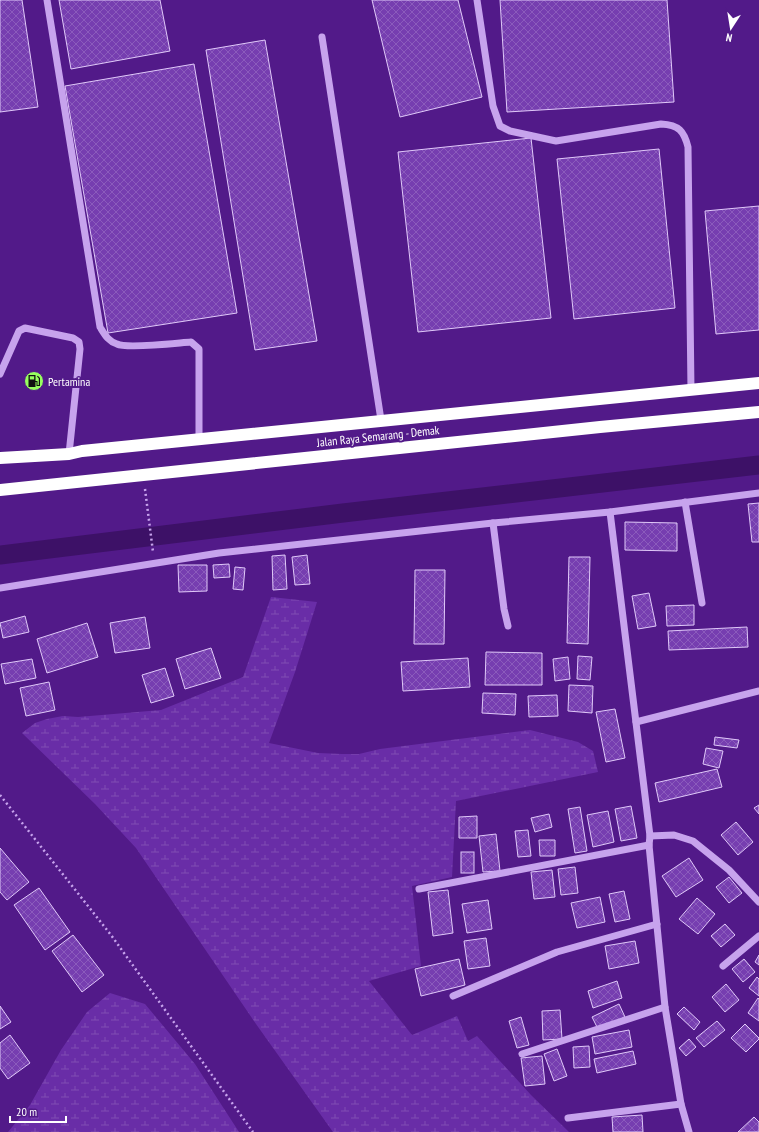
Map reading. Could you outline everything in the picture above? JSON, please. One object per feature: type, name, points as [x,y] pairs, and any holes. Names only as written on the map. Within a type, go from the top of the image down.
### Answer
[{"type":"highway","name":"Jalan Raya Semarang - Demak","points":[[0,458],[69,454],[82,451],[381,420],[759,383]]},
{"type":"highway","name":"Jalan Raya Semarang - Demak","points":[[0,490],[600,427],[759,412]]},
{"type":"street","points":[[47,0],[100,327],[106,338],[118,345],[132,346],[191,342],[200,349],[199,439]]},
{"type":"street","points":[[477,0],[493,106],[500,126],[510,131],[556,141],[661,124],[675,126],[685,136],[688,147],[691,390]]},
{"type":"street","points":[[322,37],[381,420]]},
{"type":"street","points":[[0,374],[19,331],[25,328],[73,338],[79,342],[80,349],[69,454]]},
{"type":"street","points":[[0,588],[219,554],[493,523],[610,512],[759,493]]},
{"type":"street","points":[[685,502],[702,603]]},
{"type":"street","points":[[610,512],[650,836],[649,846],[665,1007],[681,1104],[689,1132]]},
{"type":"street","points":[[493,523],[504,609],[508,626]]},
{"type":"street","points":[[636,722],[759,690]]},
{"type":"street","points":[[650,836],[674,835],[693,841],[729,870],[759,902]]},
{"type":"street","points":[[419,889],[649,846]]},
{"type":"street","points":[[453,996],[557,952],[657,924]]},
{"type":"street","points":[[723,966],[759,936]]},
{"type":"street","points":[[522,1054],[665,1007]]},
{"type":"street","points":[[568,1118],[681,1104]]},
{"type":"path","points":[[146,498],[153,548]]},
{"type":"path","points":[[0,795],[111,935],[253,1132]]},
{"type":"green space","points":[[271,597],[317,602],[295,672],[269,743],[318,753],[359,754],[380,749],[530,730],[578,742],[593,751],[598,772],[456,801],[452,877],[412,886],[421,966],[369,981],[412,1035],[457,1016],[468,1041],[477,1036],[531,1095],[569,1132],[333,1132],[256,1024],[136,848],[95,804],[22,733],[35,723],[63,716],[78,717],[161,710],[243,677]]},
{"type":"green space","points":[[110,993],[145,1004],[195,1064],[239,1132],[8,1132],[30,1105],[61,1050],[87,1012]]},
{"type":"building","points":[[0,0],[22,0],[38,107],[0,112]]},
{"type":"building","points":[[59,0],[160,0],[170,51],[71,69]]},
{"type":"building","points":[[372,0],[458,0],[482,97],[400,117]]},
{"type":"building","points":[[500,0],[667,0],[674,102],[507,112]]},
{"type":"building","points":[[265,40],[317,341],[255,350],[206,50]]},
{"type":"building","points":[[194,64],[237,313],[108,333],[65,86]]},
{"type":"building","points":[[531,138],[551,318],[418,332],[398,152]]},
{"type":"building","points":[[659,149],[675,308],[574,319],[557,159]]},
{"type":"building","points":[[759,206],[759,330],[716,334],[705,211]]},
{"type":"building","points":[[759,503],[759,542],[752,542],[748,504]]},
{"type":"building","points":[[625,522],[677,523],[677,551],[625,550]]},
{"type":"building","points":[[285,555],[287,589],[273,590],[272,556]]},
{"type":"building","points":[[307,555],[310,584],[295,585],[292,557]]},
{"type":"building","points":[[569,557],[590,557],[588,644],[567,643]]},
{"type":"building","points":[[229,564],[230,577],[214,578],[213,565]]},
{"type":"building","points":[[178,565],[207,565],[207,591],[179,592]]},
{"type":"building","points":[[235,567],[245,568],[243,590],[233,589]]},
{"type":"building","points":[[415,570],[445,570],[444,644],[414,644]]},
{"type":"building","points":[[649,593],[656,626],[638,629],[632,596]]},
{"type":"building","points":[[694,605],[694,625],[667,626],[666,606]]},
{"type":"building","points":[[25,616],[29,632],[3,638],[0,623]]},
{"type":"building","points":[[145,617],[150,648],[115,653],[110,623]]},
{"type":"building","points":[[87,623],[98,657],[47,673],[37,639]]},
{"type":"building","points":[[747,627],[748,647],[669,650],[668,631]]},
{"type":"building","points":[[211,648],[221,678],[185,689],[176,659]]},
{"type":"building","points":[[486,652],[542,653],[542,685],[485,685]]},
{"type":"building","points":[[578,656],[592,657],[590,680],[577,679]]},
{"type":"building","points":[[568,657],[570,679],[555,681],[553,659]]},
{"type":"building","points":[[468,658],[470,687],[403,691],[401,662]]},
{"type":"building","points":[[32,659],[36,678],[5,684],[1,664]]},
{"type":"building","points":[[165,668],[174,696],[151,703],[142,675]]},
{"type":"building","points":[[49,682],[55,710],[26,716],[20,688]]},
{"type":"building","points":[[569,685],[593,686],[592,713],[568,711]]},
{"type":"building","points":[[483,693],[516,694],[515,715],[482,713]]},
{"type":"building","points":[[557,695],[558,716],[529,717],[528,696]]},
{"type":"building","points":[[615,709],[625,758],[606,762],[596,712]]},
{"type":"building","points":[[715,737],[739,740],[737,748],[714,745]]},
{"type":"building","points":[[706,748],[723,751],[719,768],[703,764]]},
{"type":"building","points":[[717,769],[722,787],[659,802],[655,783]]},
{"type":"building","points":[[759,805],[759,814],[754,808]]},
{"type":"building","points":[[631,806],[637,838],[621,841],[615,809]]},
{"type":"building","points":[[580,807],[587,851],[575,853],[568,809]]},
{"type":"building","points":[[608,811],[614,842],[593,847],[587,815]]},
{"type":"building","points":[[549,814],[552,827],[535,832],[531,818]]},
{"type":"building","points":[[477,816],[477,838],[459,838],[459,817]]},
{"type":"building","points":[[736,822],[753,842],[738,855],[721,835]]},
{"type":"building","points":[[528,830],[531,856],[518,857],[515,831]]},
{"type":"building","points":[[496,834],[500,871],[483,872],[479,836]]},
{"type":"building","points":[[539,840],[555,840],[555,856],[540,856]]},
{"type":"building","points":[[0,848],[29,882],[7,900],[0,892]]},
{"type":"building","points":[[461,852],[474,852],[474,873],[461,873]]},
{"type":"building","points":[[689,858],[703,880],[676,897],[662,876]]},
{"type":"building","points":[[575,867],[578,893],[561,895],[558,869]]},
{"type":"building","points":[[552,870],[555,897],[534,899],[531,872]]},
{"type":"building","points":[[729,877],[742,893],[729,903],[716,887]]},
{"type":"building","points":[[39,888],[70,932],[45,950],[14,905]]},
{"type":"building","points":[[448,890],[453,933],[433,936],[428,892]]},
{"type":"building","points":[[624,891],[630,919],[615,922],[609,894]]},
{"type":"building","points":[[600,897],[605,922],[577,928],[571,903]]},
{"type":"building","points":[[697,898],[715,914],[698,934],[679,919]]},
{"type":"building","points":[[488,900],[492,929],[467,933],[462,904]]},
{"type":"building","points":[[725,924],[735,935],[721,947],[711,936]]},
{"type":"building","points":[[73,935],[104,975],[82,992],[52,951]]},
{"type":"building","points":[[486,938],[490,966],[468,969],[464,941]]},
{"type":"building","points":[[635,941],[639,963],[609,969],[605,946]]},
{"type":"building","points":[[759,955],[759,965],[755,962]]},
{"type":"building","points":[[459,959],[465,985],[421,996],[415,969]]},
{"type":"building","points":[[744,959],[755,972],[743,982],[732,969]]},
{"type":"building","points":[[757,977],[759,979],[759,996],[749,988]]},
{"type":"building","points":[[617,981],[622,998],[593,1008],[588,991]]},
{"type":"building","points":[[726,984],[739,1000],[725,1012],[712,997]]},
{"type":"building","points":[[758,998],[759,999],[759,1021],[748,1013]]},
{"type":"building","points":[[619,1004],[625,1017],[598,1029],[592,1017]]},
{"type":"building","points":[[0,1006],[11,1022],[0,1029]]},
{"type":"building","points":[[684,1007],[700,1022],[694,1030],[677,1014]]},
{"type":"building","points":[[560,1010],[562,1039],[543,1040],[542,1011]]},
{"type":"building","points":[[521,1017],[529,1045],[517,1048],[509,1021]]},
{"type":"building","points":[[717,1021],[725,1030],[704,1047],[696,1038]]},
{"type":"building","points":[[745,1024],[759,1038],[746,1052],[731,1038]]},
{"type":"building","points":[[629,1030],[632,1047],[595,1054],[592,1037]]},
{"type":"building","points":[[10,1035],[30,1063],[8,1079],[0,1068],[0,1043]]},
{"type":"building","points":[[689,1039],[696,1047],[686,1056],[679,1048]]},
{"type":"building","points":[[589,1046],[590,1067],[574,1068],[573,1047]]},
{"type":"building","points":[[557,1049],[567,1076],[554,1081],[544,1054]]},
{"type":"building","points":[[633,1051],[636,1064],[597,1073],[594,1059]]},
{"type":"building","points":[[542,1056],[545,1084],[525,1086],[521,1058]]},
{"type":"building","points":[[642,1115],[643,1132],[613,1132],[612,1117]]},
{"type":"building","points":[[754,1117],[759,1122],[759,1132],[738,1132]]},
{"type":"waterway","points":[[0,555],[343,513],[759,465]]},
{"type":"place","name":"Pertamina","points":[[34,381]]}]
